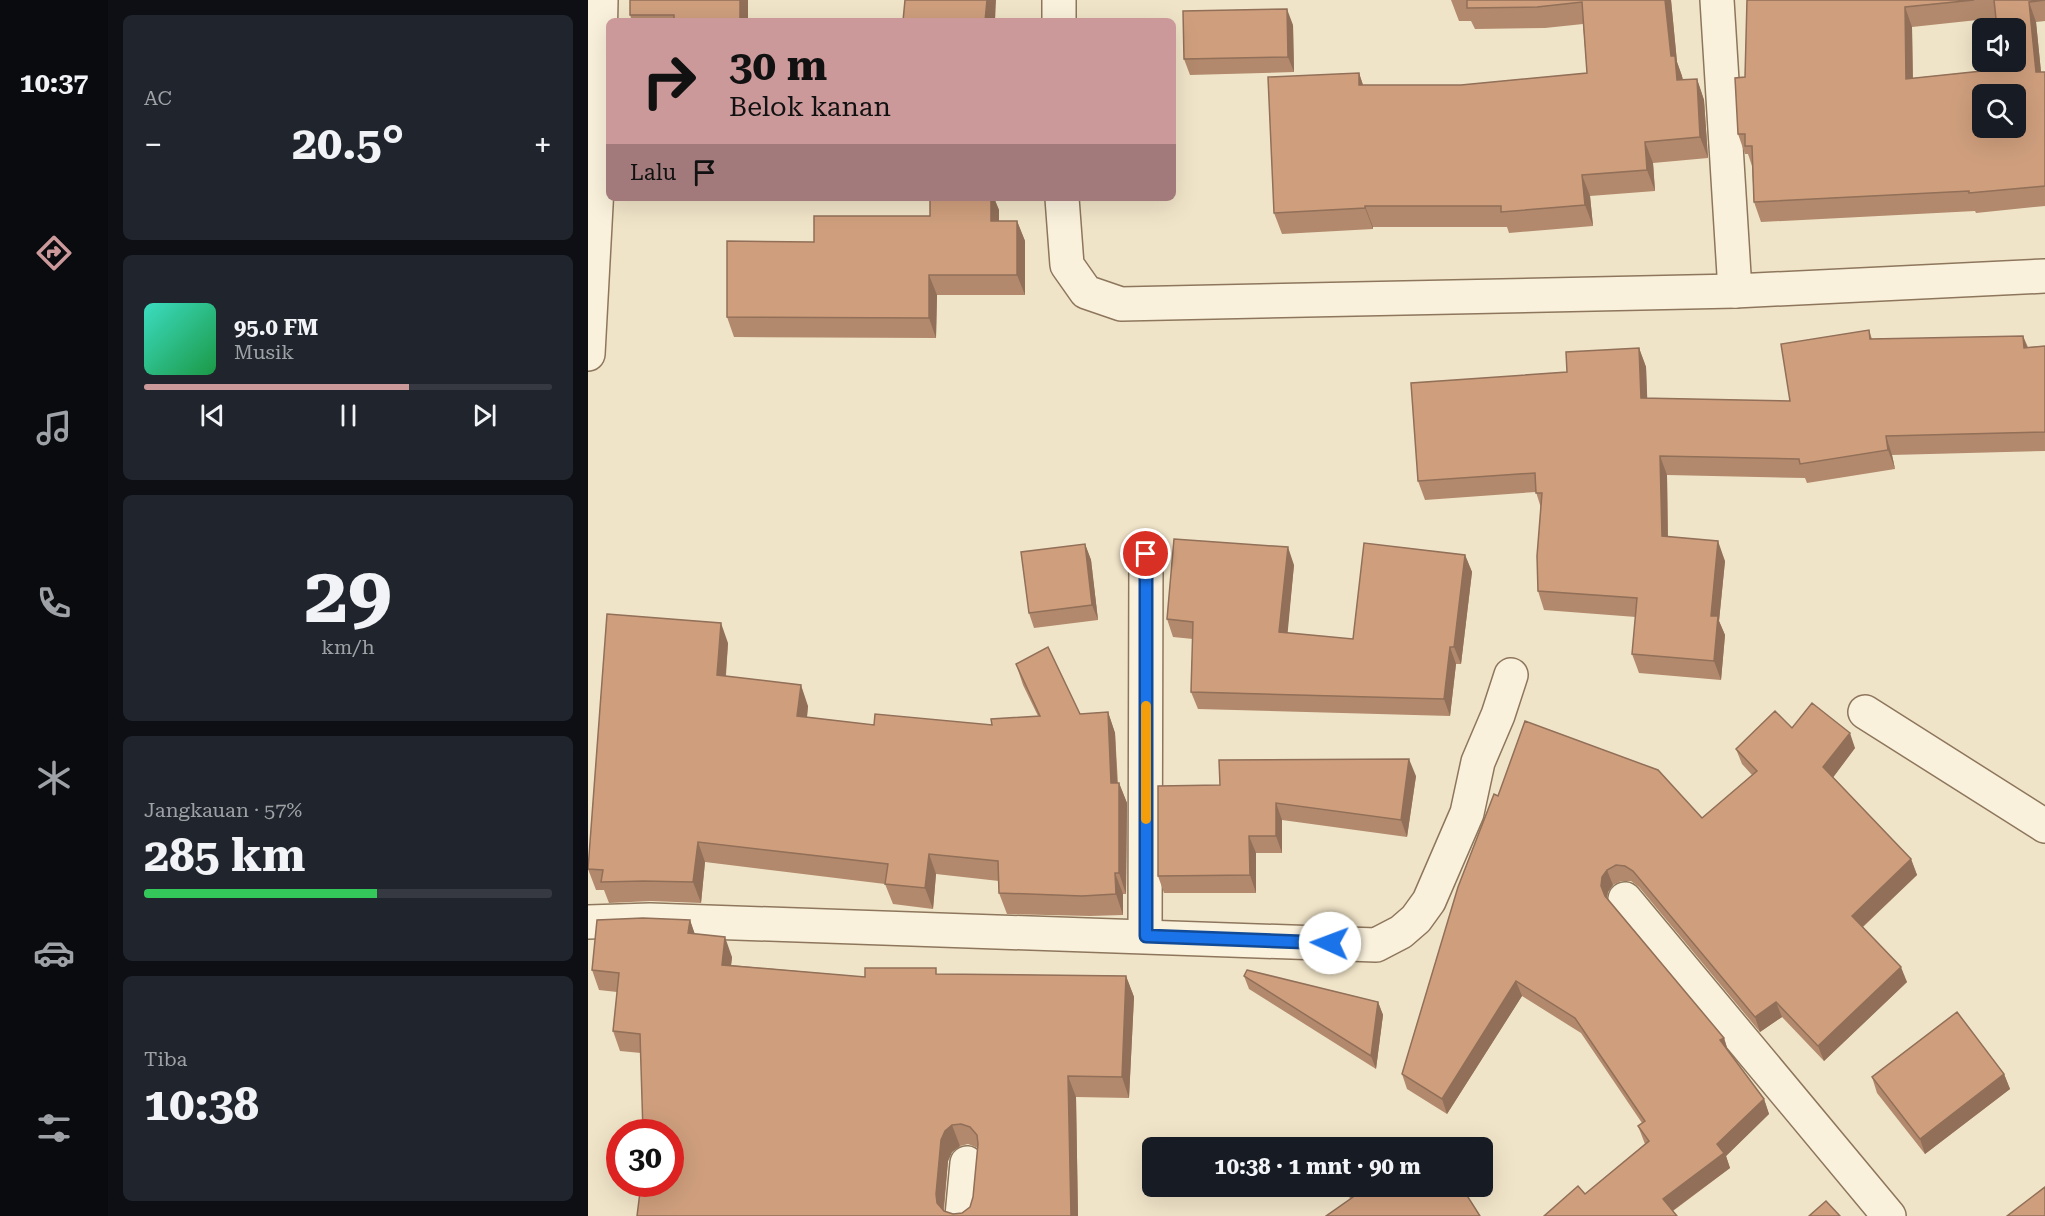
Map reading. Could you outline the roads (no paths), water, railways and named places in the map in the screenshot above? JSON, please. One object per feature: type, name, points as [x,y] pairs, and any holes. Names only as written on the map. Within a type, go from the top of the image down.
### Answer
[{"type":"street","points":[[588,354],[603,186],[601,0]]},
{"type":"street","points":[[1059,0],[1059,18]]},
{"type":"street","points":[[1717,0],[1735,291]]},
{"type":"street","points":[[1062,201],[1067,265],[1086,292],[1121,304],[1735,291],[2045,276]]},
{"type":"street","points":[[1146,554],[1146,936]]},
{"type":"street","points":[[588,922],[650,920],[1376,945],[1401,932],[1416,920],[1429,901],[1467,813],[1478,762],[1498,715],[1511,675]]},
{"type":"street","points":[[1865,712],[2045,826]]},
{"type":"street","points":[[1625,899],[1888,1216]]},
{"type":"street","points":[[962,1216],[966,1163]]}]
